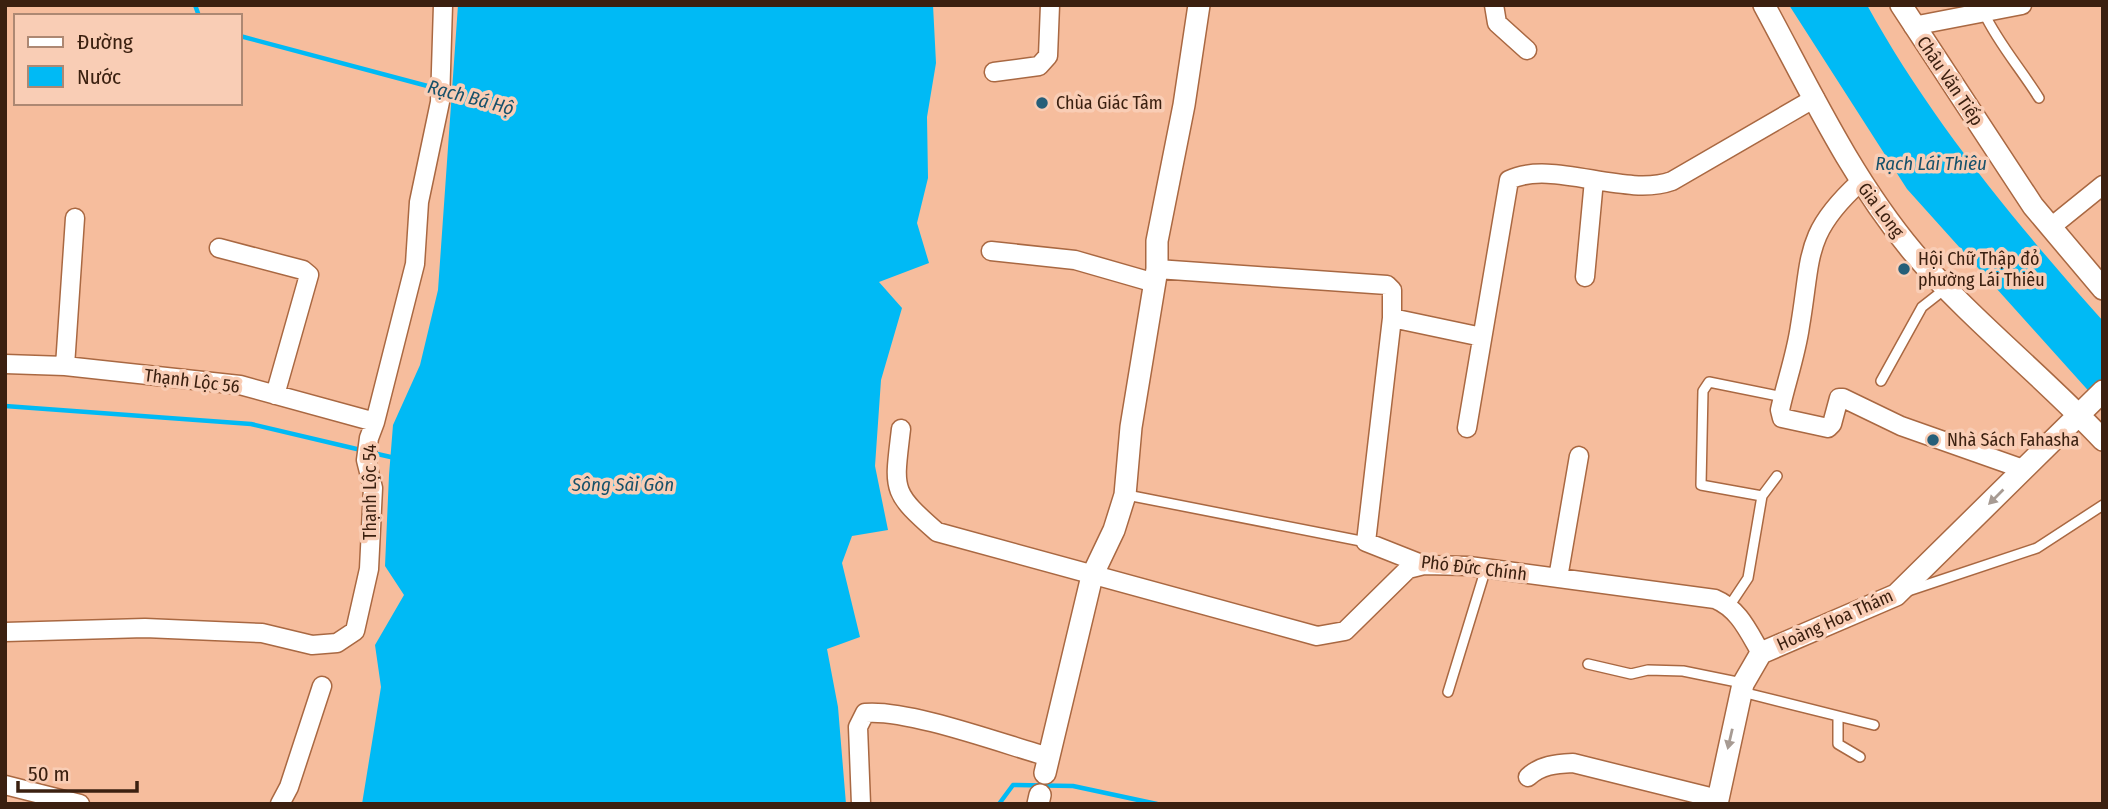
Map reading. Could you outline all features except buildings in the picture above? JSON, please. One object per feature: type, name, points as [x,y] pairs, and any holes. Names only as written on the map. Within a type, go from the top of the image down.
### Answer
[{"type":"street","name":"Thạnh Lộc 54","points":[[5,632],[145,628],[262,633],[312,645],[337,643],[355,631],[369,569],[373,488],[366,460],[368,441],[415,264],[419,202],[440,100],[443,5]]},
{"type":"street","points":[[994,72],[1039,66],[1048,56],[1050,5]]},
{"type":"street","points":[[1039,799],[1091,576],[1114,530],[1125,495],[1131,427],[1156,276],[1157,241],[1184,105],[1199,5]]},
{"type":"street","points":[[1494,5],[1497,23],[1527,50]]},
{"type":"street","name":"Gia Long","points":[[1764,5],[1860,182],[1945,289],[2091,402],[2103,440]]},
{"type":"street","name":"Châu Văn Tiếp","points":[[1901,5],[2051,227],[2103,289]]},
{"type":"street","points":[[1913,26],[2022,5]]},
{"type":"street","points":[[1467,428],[1509,180],[1520,175],[1655,187],[1672,181],[1815,99]]},
{"type":"street","points":[[1586,277],[1594,180]]},
{"type":"street","points":[[1860,182],[1833,207],[1819,228],[1806,271],[1800,328],[1780,410],[1782,418],[1828,428],[1832,424],[1839,398],[1843,398],[1900,426],[2024,469]]},
{"type":"street","points":[[2051,227],[2103,185]]},
{"type":"street","points":[[65,366],[75,218]]},
{"type":"street","points":[[219,248],[303,270],[309,275],[275,395]]},
{"type":"street","points":[[991,251],[1075,260],[1156,276],[1387,285],[1392,290],[1392,318],[1366,542]]},
{"type":"street","points":[[1392,318],[1482,337]]},
{"type":"street","name":"Thạnh Lộc 56","points":[[5,364],[65,366],[240,385],[375,422]]},
{"type":"street","name":"Hoàng Hoa Thám","points":[[1717,801],[1743,688],[1761,653],[1896,595],[2091,402]]},
{"type":"street","points":[[901,429],[895,481],[906,505],[937,533],[1317,636],[1345,631],[1408,569],[1424,565]]},
{"type":"street","points":[[1558,578],[1579,456]]},
{"type":"street","name":"Phó Đức Chính","points":[[1366,542],[1424,565],[1433,563],[1486,568],[1715,599],[1730,605]]},
{"type":"street","points":[[1730,605],[1761,653]]},
{"type":"street","points":[[280,804],[289,787],[322,686]]},
{"type":"street","points":[[861,804],[858,727],[865,713],[878,712],[908,717],[1047,765]]},
{"type":"street","points":[[1528,777],[1536,769],[1552,764],[1573,763],[1717,801]]},
{"type":"street","points":[[5,785],[79,804]]},
{"type":"lane","points":[[1984,13],[1994,34],[2016,61],[2039,98]]},
{"type":"lane","points":[[1881,381],[1922,307],[1945,289]]},
{"type":"lane","points":[[1762,496],[1701,485],[1703,391],[1709,382],[1783,397]]},
{"type":"lane","points":[[1730,605],[1748,578],[1762,496],[1777,476]]},
{"type":"lane","name":"Phó Đức Chính","points":[[1125,495],[1366,542]]},
{"type":"lane","points":[[1896,595],[2037,548],[2103,505]]},
{"type":"lane","points":[[1448,692],[1486,568]]},
{"type":"lane","points":[[1588,664],[1631,674],[1648,670],[1683,671],[1838,718],[1874,725]]},
{"type":"lane","points":[[1838,718],[1838,744],[1860,757]]},
{"type":"water","name":"Sông Sài Gòn","points":[[458,5],[933,5],[936,63],[927,117],[928,178],[917,223],[929,263],[879,282],[902,308],[881,380],[875,466],[888,530],[852,536],[842,563],[860,637],[827,649],[838,707],[846,804],[362,804],[381,687],[375,645],[404,595],[385,566],[393,425],[420,365],[438,290]]},
{"type":"water","name":"Rạch Lái Thiêu","points":[[1789,5],[1867,5],[1891,47],[1946,129],[2007,209],[2103,321],[2103,407],[1907,189]]},
{"type":"waterway","name":"Rạch Bá Hộ","points":[[195,5],[198,14]]},
{"type":"waterway","name":"Rạch Bá Hộ","points":[[242,37],[435,88]]},
{"type":"waterway","points":[[5,406],[251,424],[361,450]]},
{"type":"waterway","points":[[373,453],[395,458]]},
{"type":"waterway","points":[[999,804],[1013,785],[1073,786],[1157,804]]},
{"type":"place","name":"Chùa Giác Tâm","points":[[1042,103]]},
{"type":"place","name":"Hội Chữ Thập đỏ phường Lái Thiêu","points":[[1904,269]]},
{"type":"place","name":"Nhà Sách Fahasha","points":[[1933,440]]}]
